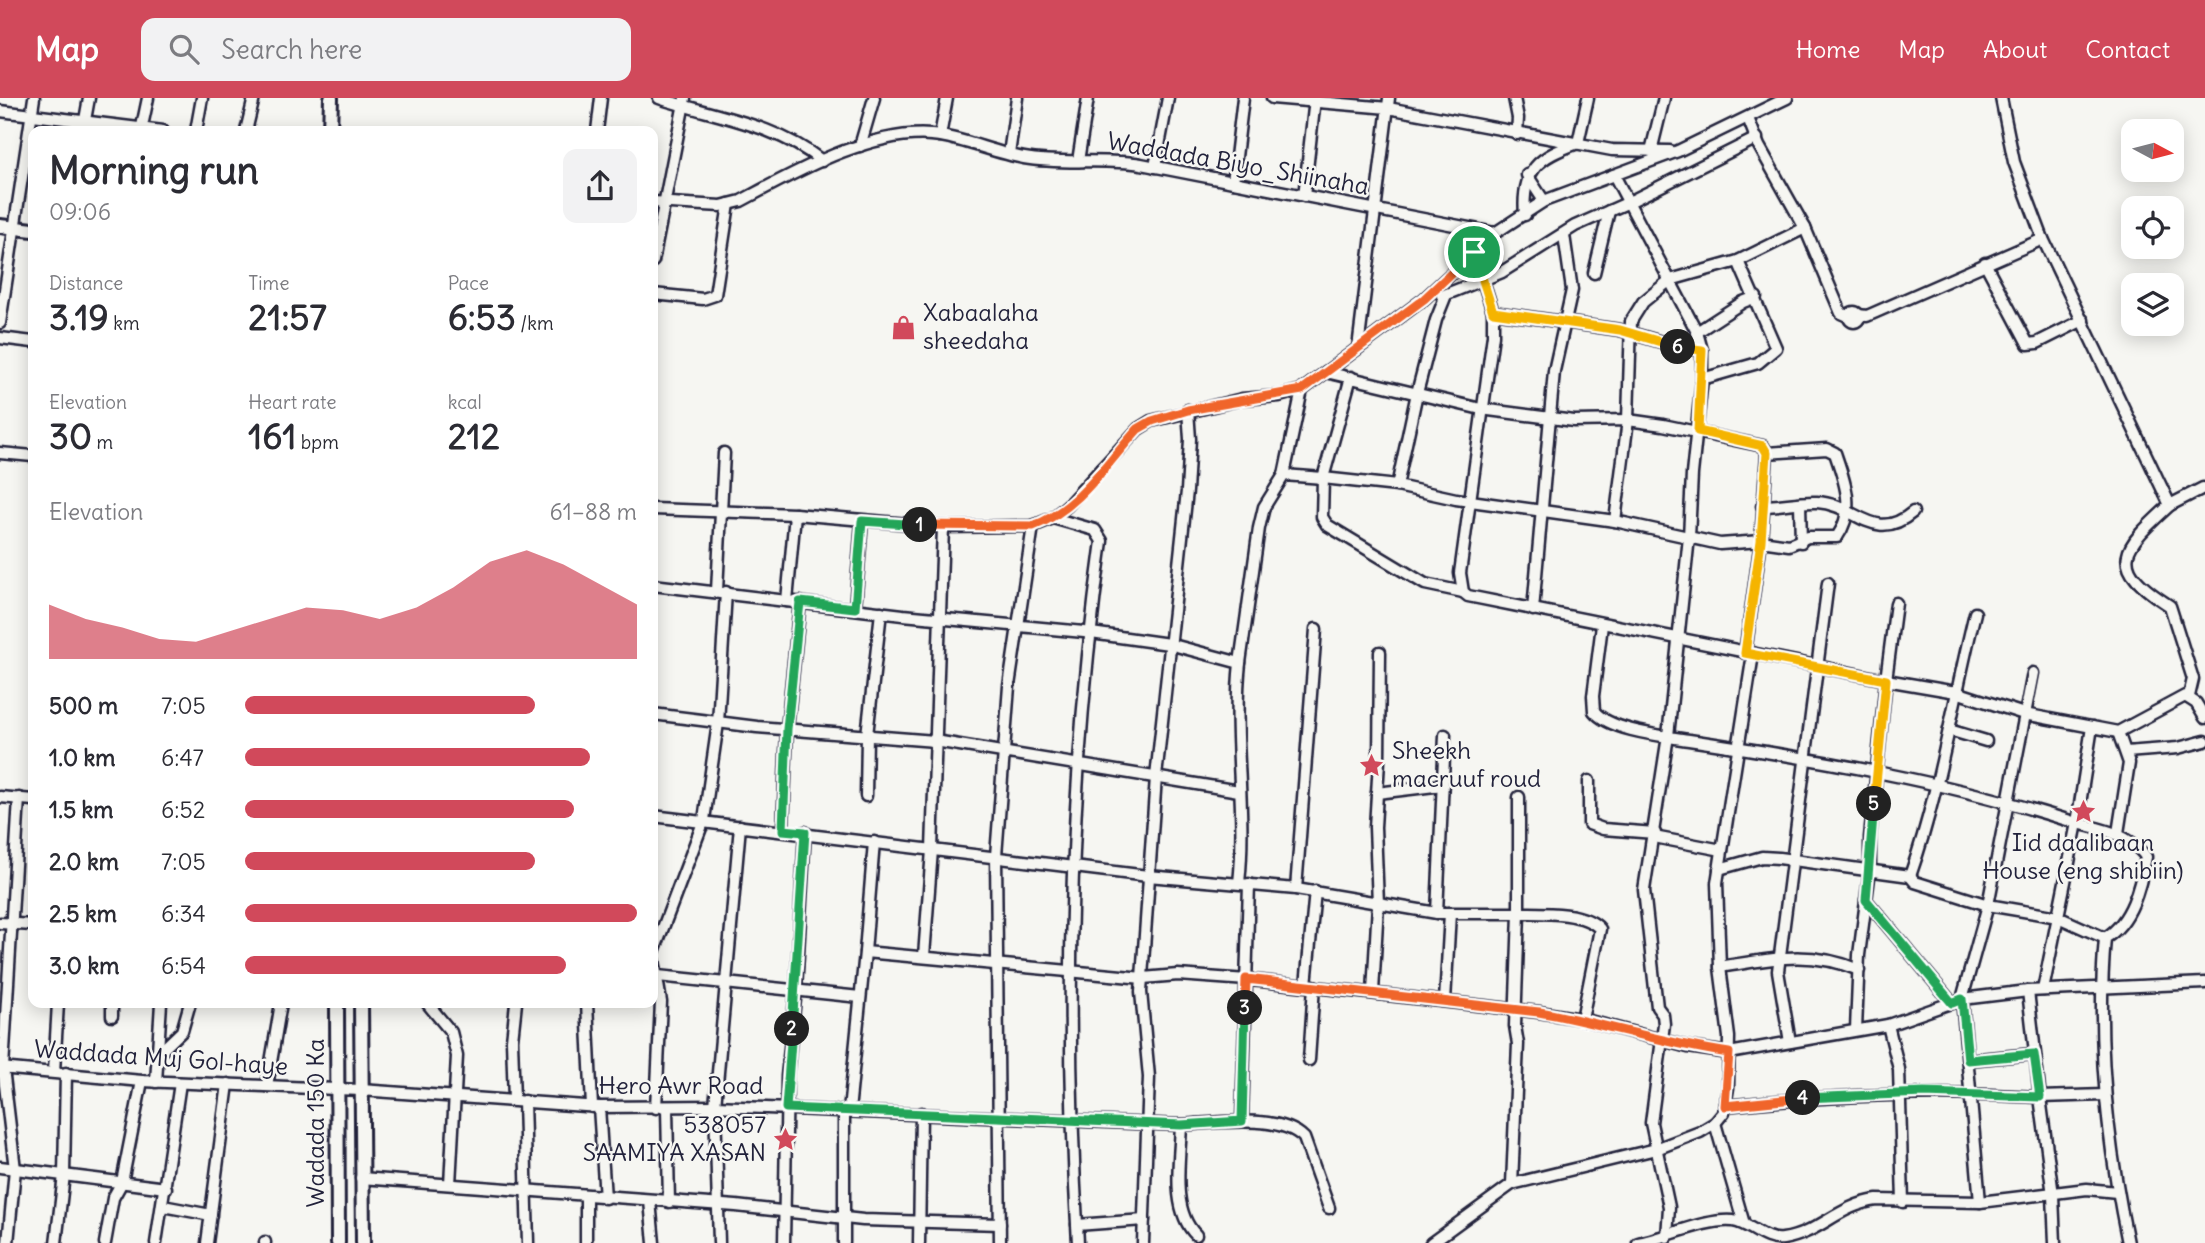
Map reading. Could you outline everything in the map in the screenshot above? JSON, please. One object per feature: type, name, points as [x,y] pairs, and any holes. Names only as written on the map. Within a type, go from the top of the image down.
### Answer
[{"type":"street","points":[[31,126],[34,98]]},
{"type":"street","points":[[83,126],[89,98]]},
{"type":"street","points":[[142,126],[148,98]]},
{"type":"street","points":[[197,126],[202,98]]},
{"type":"street","points":[[247,126],[254,98]]},
{"type":"street","points":[[330,126],[331,98]]},
{"type":"street","points":[[598,126],[601,98]]},
{"type":"street","points":[[659,98],[684,102],[761,126],[803,146],[822,161]]},
{"type":"street","points":[[860,146],[874,98]]},
{"type":"street","points":[[940,136],[947,98]]},
{"type":"street","points":[[1009,155],[1017,98]]},
{"type":"street","points":[[1078,161],[1088,98]]},
{"type":"street","points":[[1155,167],[1168,98]]},
{"type":"street","points":[[1233,182],[1243,98]]},
{"type":"street","points":[[1272,98],[1389,103],[1517,134],[1612,150],[1678,151]]},
{"type":"street","points":[[1514,98],[1518,118],[1517,134]]},
{"type":"street","points":[[1578,143],[1588,98]]},
{"type":"street","points":[[1651,151],[1664,98]]},
{"type":"street","points":[[658,509],[795,514],[943,527],[1033,526],[1053,518],[1100,473],[1138,429],[1152,421],[1188,410],[1302,390],[1424,299],[1495,233],[1544,201],[1678,151],[1787,98]]},
{"type":"street","points":[[2001,98],[2014,162],[2043,239],[2170,505]]},
{"type":"street","points":[[1304,196],[1315,101]]},
{"type":"street","points":[[658,202],[684,102]]},
{"type":"street","points":[[1357,348],[1373,208],[1389,103]]},
{"type":"street","points":[[0,111],[78,126]]},
{"type":"street","points":[[1748,118],[1805,228],[1841,313],[1867,316],[2043,239]]},
{"type":"street","name":"Waddada Biyo_Shiinaha","points":[[658,202],[729,204],[860,146],[907,134],[940,136],[1026,159],[1115,160],[1495,233]]},
{"type":"street","points":[[1424,299],[1447,295],[1502,272],[1575,226],[1757,138]]},
{"type":"street","points":[[1525,215],[1523,195],[1527,175],[1550,153],[1578,143]]},
{"type":"street","points":[[0,323],[28,146]]},
{"type":"street","points":[[1527,175],[1544,201]]},
{"type":"street","points":[[1614,175],[1698,332],[1702,350],[1698,431],[1679,640],[1668,736],[1644,890],[1657,1007],[1663,1015],[1663,1041],[1651,1123],[1669,1207],[1667,1237]]},
{"type":"street","points":[[658,294],[703,299],[715,295],[729,204]]},
{"type":"street","points":[[1594,273],[1609,211]]},
{"type":"street","points":[[0,226],[28,229]]},
{"type":"street","points":[[1615,521],[1628,420],[1631,321],[1643,302],[1670,280],[1738,261],[1805,228]]},
{"type":"street","points":[[1533,610],[1544,510],[1554,371],[1572,290],[1564,235]]},
{"type":"street","points":[[1463,592],[1460,573],[1493,335],[1493,312],[1474,252]]},
{"type":"street","points":[[1702,379],[1758,363],[1774,351],[1776,344],[1738,261]]},
{"type":"street","points":[[1985,263],[2028,344],[2036,343],[2083,320]]},
{"type":"street","points":[[1398,486],[1417,393],[1436,320],[1447,295]]},
{"type":"street","points":[[1698,332],[1743,302],[1756,297]]},
{"type":"street","points":[[1493,312],[1565,321],[1702,350]]},
{"type":"street","points":[[0,338],[28,341]]},
{"type":"street","points":[[1326,372],[1481,409],[1551,418],[1628,420],[1698,431],[1763,446],[1767,453],[1749,654],[1719,869],[1720,967],[1726,996],[1729,1053],[1725,1106],[1715,1123],[1656,1149],[1512,1184],[1431,1243]]},
{"type":"street","points":[[1351,377],[1323,478],[1322,517],[1327,525],[1414,579],[1463,592],[1468,596],[1749,654],[1956,692],[2024,714],[2118,732],[2173,701],[2189,696]]},
{"type":"street","points":[[1242,1121],[1246,979],[1237,697],[1259,528],[1264,507],[1284,475],[1302,390]]},
{"type":"street","points":[[1143,1243],[1149,1077],[1143,978],[1148,876],[1169,644],[1187,491],[1190,439],[1188,410]]},
{"type":"street","points":[[1284,475],[1398,486],[1471,500],[1615,521],[1720,544],[1761,541],[1775,545],[1801,542],[1808,537],[1837,537],[1845,527],[1847,487],[1835,453],[1827,449],[1767,453]]},
{"type":"street","points":[[0,453],[28,456]]},
{"type":"street","points":[[658,940],[674,905],[704,820],[718,723],[724,453]]},
{"type":"street","points":[[2203,488],[2170,505],[2134,539],[2126,558],[2130,573],[2144,589],[2170,606],[2193,679],[2189,696],[2205,718]]},
{"type":"street","points":[[1762,506],[1818,502],[1883,526],[1903,520],[1913,512]]},
{"type":"street","points":[[1800,504],[1801,542]]},
{"type":"street","points":[[787,601],[795,514]]},
{"type":"street","points":[[1053,518],[1100,534],[1102,541],[1089,633],[1073,866],[1071,1122],[1078,1243]]},
{"type":"street","points":[[855,608],[862,521]]},
{"type":"street","points":[[1000,1243],[996,856],[1003,752],[1033,526]]},
{"type":"street","points":[[924,956],[932,850],[943,527]]},
{"type":"street","points":[[1790,1042],[1778,971],[1790,860],[1828,583]]},
{"type":"street","points":[[658,586],[1089,633],[1169,644],[1240,663]]},
{"type":"street","points":[[783,830],[787,729],[800,602]]},
{"type":"street","points":[[1856,1030],[1858,970],[1870,870],[1870,837],[1896,603]]},
{"type":"street","points":[[866,796],[867,735],[881,612]]},
{"type":"street","points":[[1910,876],[1939,786],[1956,692],[1975,613]]},
{"type":"street","points":[[1602,625],[1593,696],[1594,711],[1611,724],[1668,736],[1806,757],[2009,801],[2077,823],[2118,832],[2146,857],[2122,928],[2105,938]]},
{"type":"street","points":[[1296,889],[1316,629]]},
{"type":"street","points":[[1373,992],[1378,904],[1380,652]]},
{"type":"street","points":[[1980,1202],[1968,1060],[1957,1001],[1989,905],[2033,673]]},
{"type":"street","points":[[658,715],[718,723],[935,741],[1239,790]]},
{"type":"street","points":[[2043,990],[2077,823],[2092,727]]},
{"type":"street","points":[[1949,730],[1986,741]]},
{"type":"street","points":[[2118,732],[2129,763],[2118,832]]},
{"type":"street","points":[[1437,913],[1445,735]]},
{"type":"street","points":[[2126,752],[2178,748],[2205,741]]},
{"type":"street","points":[[1589,781],[1589,824],[1603,829],[1654,835],[1722,850]]},
{"type":"street","points":[[1377,793],[1443,785]]},
{"type":"street","points":[[0,797],[28,799]]},
{"type":"street","points":[[1512,1184],[1518,1044],[1516,1009],[1519,797]]},
{"type":"street","points":[[8,1243],[15,1169],[2,1068],[6,924],[19,798]]},
{"type":"street","points":[[658,816],[805,832],[1148,876],[1314,891],[1437,913],[1519,913],[1578,918],[1595,923],[1600,929],[1582,1019]]},
{"type":"street","points":[[719,1243],[715,1106],[740,826]]},
{"type":"street","points":[[784,1243],[786,1108],[805,832]]},
{"type":"street","points":[[844,1243],[847,1111],[874,842]]},
{"type":"street","points":[[1719,869],[1762,858],[1910,876],[1915,881],[1989,905],[2058,917],[2105,938]]},
{"type":"street","points":[[1310,1060],[1314,891]]},
{"type":"street","points":[[1866,900],[1957,1001]]},
{"type":"street","points":[[1446,1001],[1450,913]]},
{"type":"street","points":[[6,924],[28,925]]},
{"type":"street","points":[[2105,938],[2101,987],[2105,1095],[2117,1192],[2128,1243]]},
{"type":"street","points":[[865,952],[1143,978],[1178,975],[1246,979],[1373,992],[1582,1019],[1663,1041],[1729,1053],[1888,1026],[1957,1001],[2028,991],[2205,982]]},
{"type":"street","points":[[1720,967],[1780,959],[1831,958],[1858,970]]},
{"type":"street","points":[[658,976],[860,997]]},
{"type":"street","points":[[658,986],[661,1002],[661,1108],[669,1202]]},
{"type":"street","points":[[2028,991],[2053,1195],[2055,1243]]},
{"type":"street","points":[[54,1072],[58,1008]]},
{"type":"street","points":[[112,1008],[112,1016]]},
{"type":"street","points":[[156,1082],[161,1008]]},
{"type":"street","points":[[158,1054],[182,1031],[189,1008]]},
{"type":"street","points":[[267,1086],[280,1008]]},
{"type":"street","name":"Wadada 150 Ka","points":[[337,1008],[338,1243]]},
{"type":"street","name":"Wadada 150 Ka","points":[[361,1008],[363,1243]]},
{"type":"street","points":[[431,1008],[451,1032],[457,1055],[457,1096],[450,1184]]},
{"type":"street","points":[[515,1008],[512,1040],[519,1101],[528,1243]]},
{"type":"street","points":[[587,1008],[605,1198]]},
{"type":"street","points":[[1888,1026],[1898,1062],[1903,1202]]},
{"type":"street","points":[[1968,1060],[2034,1054]]},
{"type":"street","name":"Waddada Muj Gol-haye","points":[[2,1068],[156,1082],[361,1090]]},
{"type":"street","points":[[56,1243],[64,1175],[65,1073]]},
{"type":"street","points":[[105,1243],[113,1198],[122,1182],[142,1081]]},
{"type":"street","points":[[156,1243],[180,1083]]},
{"type":"street","points":[[207,1243],[228,1084]]},
{"type":"street","name":"Hero Awr Road","points":[[361,1090],[596,1107],[786,1108],[1181,1125],[1242,1121],[1298,1131],[1304,1139],[1329,1208]]},
{"type":"street","points":[[1725,1106],[1834,1096],[1900,1094],[2040,1097],[2105,1095]]},
{"type":"street","points":[[919,1243],[922,1113]]},
{"type":"street","points":[[1715,1123],[1744,1224]]},
{"type":"street","points":[[1181,1125],[1181,1208],[1185,1225],[1196,1236]]},
{"type":"street","points":[[0,1167],[166,1188]]},
{"type":"street","points":[[361,1178],[717,1205],[846,1218],[919,1223],[1000,1224]]},
{"type":"street","points":[[1638,1243],[1653,1242],[1715,1223],[1744,1224],[1773,1239],[1798,1239],[1860,1202],[1980,1202],[2087,1189],[2117,1192]]},
{"type":"street","points":[[586,1197],[586,1243]]},
{"type":"street","points":[[650,1201],[654,1243]]},
{"type":"street","points":[[163,1206],[211,1215]]},
{"type":"street","points":[[1077,1225],[1144,1220]]},
{"type":"place","name":"Xabaalaha sheedaha","points":[[903,327]]},
{"type":"place","name":"Sheekh macruuf roud","points":[[1372,765]]},
{"type":"place","name":"Iid daalibaan House (eng shibiin)","points":[[2083,812]]},
{"type":"place","name":"538057 SAAMIYA XASAN","points":[[786,1139]]},
{"type":"route","points":[[1474,252],[1493,312],[1620,330],[1679,347],[1702,350],[1698,431],[1763,446],[1767,453],[1761,541],[1745,653],[1886,680],[1866,900],[1952,1003],[1962,999],[1968,1060],[2034,1054],[2040,1097],[1924,1093],[1834,1096],[1725,1106],[1729,1053],[1688,1047],[1582,1019],[1539,1012],[1246,979],[1242,1121],[1181,1125],[1106,1120],[1071,1122],[786,1108],[805,832],[783,830],[787,729],[800,602],[855,608],[862,521],[943,527],[1033,526],[1053,518],[1100,473],[1138,429],[1152,421],[1188,410],[1242,399],[1289,395],[1302,390],[1424,299],[1474,252]]}]
